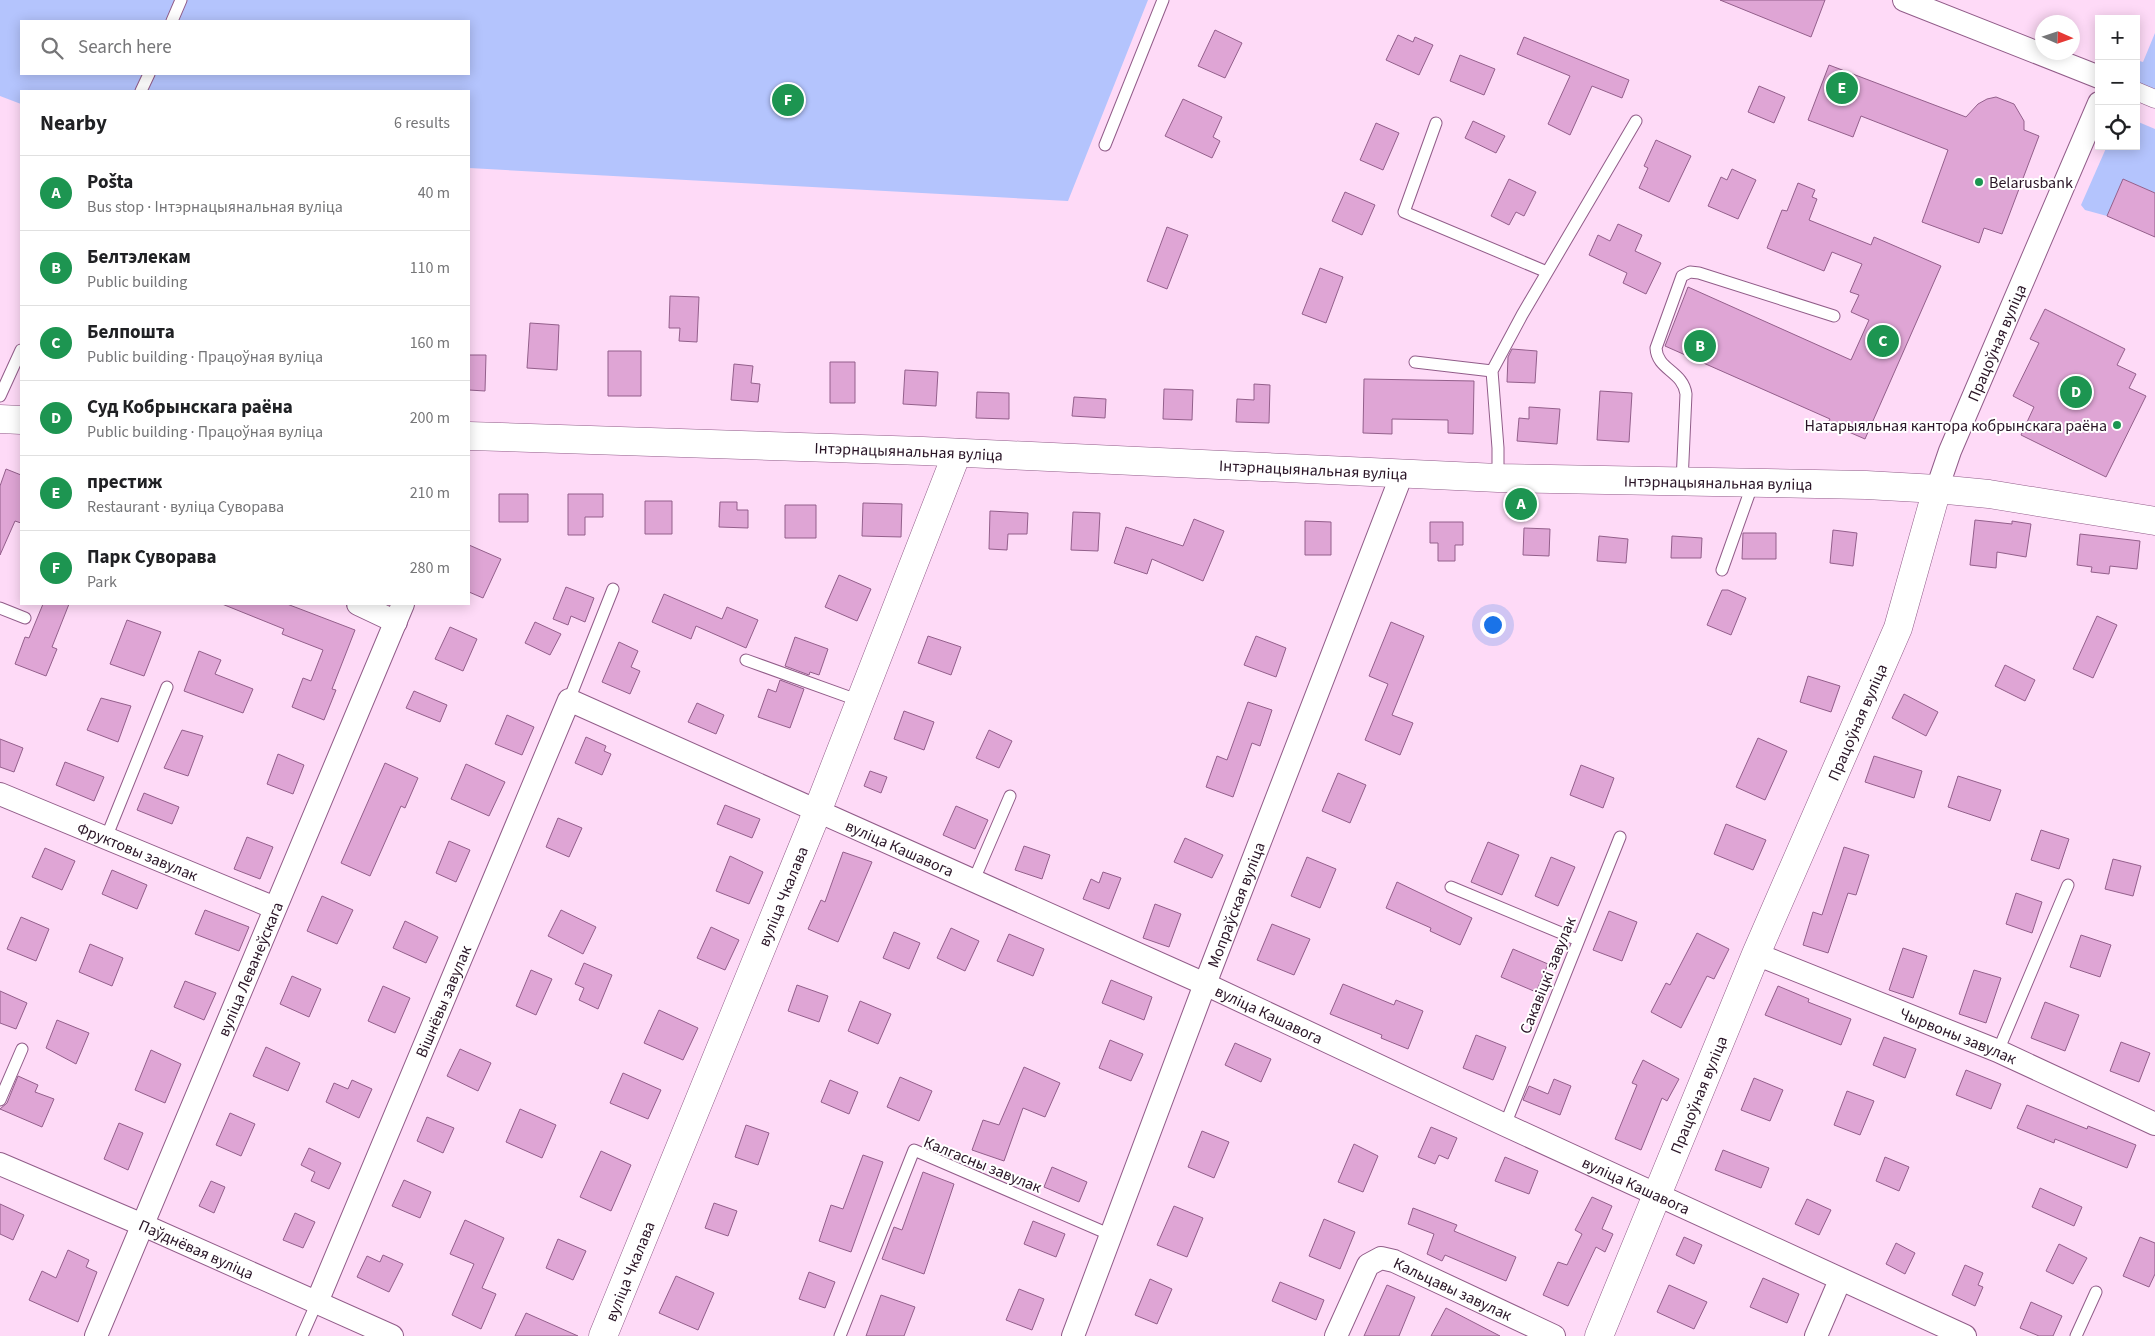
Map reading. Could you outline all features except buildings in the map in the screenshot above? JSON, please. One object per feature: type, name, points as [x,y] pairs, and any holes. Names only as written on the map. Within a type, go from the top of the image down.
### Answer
[{"type":"main road","name":"Інтэрнацыянальная вуліца","points":[[471,440],[957,453],[1498,478],[1937,489],[1989,494],[2155,521]]},
{"type":"main road","name":"вуліца Чкалава","points":[[603,1336],[817,812],[957,453]]},
{"type":"main road","name":"Працоўная вуліца","points":[[1599,1336],[1756,954],[1898,628],[1937,489]]},
{"type":"street","points":[[1904,0],[2095,75]]},
{"type":"street","points":[[2140,93],[2155,99]]},
{"type":"street","name":"Працоўная вуліца","points":[[1937,489],[1950,451],[2098,105]]},
{"type":"street","name":"Мопраўская вуліца","points":[[1073,1336],[1205,984],[1402,474]]},
{"type":"street","points":[[363,605],[399,613]]},
{"type":"street","name":"вуліца Леванеўскага","points":[[96,1336],[399,613]]},
{"type":"street","name":"вуліца Кашавога","points":[[569,700],[1205,984],[1504,1125],[1965,1336]]},
{"type":"street","name":"Вішнёвы завулак","points":[[317,1302],[569,700]]},
{"type":"street","name":"Фруктовы завулак","points":[[0,794],[275,908]]},
{"type":"street","name":"Чырвоны завулак","points":[[1756,954],[1998,1050],[2155,1124]]},
{"type":"street","name":"Паўднёвая вуліца","points":[[0,1164],[143,1225],[392,1336]]},
{"type":"street","name":"Кальцавы завулак","points":[[1336,1336],[1368,1265],[1381,1258],[1394,1261],[1554,1336]]},
{"type":"street","points":[[1816,1336],[1840,1280]]},
{"type":"lane","points":[[172,20],[181,0]]},
{"type":"lane","points":[[1105,145],[1163,0]]},
{"type":"lane","points":[[141,90],[149,75]]},
{"type":"lane","points":[[1498,478],[1498,448],[1492,371],[1547,272],[1636,121]]},
{"type":"lane","points":[[1436,123],[1404,212],[1547,272]]},
{"type":"lane","points":[[1682,482],[1685,384],[1662,363],[1657,356],[1656,348],[1682,276],[1690,272],[1699,273],[1834,316]]},
{"type":"lane","points":[[10,418],[20,356]]},
{"type":"lane","points":[[1415,362],[1492,371]]},
{"type":"lane","points":[[1722,570],[1753,483]]},
{"type":"lane","points":[[569,700],[614,589]]},
{"type":"lane","points":[[0,608],[25,618]]},
{"type":"lane","points":[[746,660],[860,701]]},
{"type":"lane","points":[[106,838],[167,687]]},
{"type":"lane","points":[[973,882],[1010,796]]},
{"type":"lane","name":"Сакавіцкі завулак","points":[[1504,1125],[1620,837]]},
{"type":"lane","points":[[1998,1050],[2068,885]]},
{"type":"lane","points":[[1451,887],[1578,940]]},
{"type":"lane","points":[[0,1100],[22,1049]]},
{"type":"lane","name":"Калгасны завулак","points":[[840,1336],[914,1150],[1111,1235]]},
{"type":"lane","points":[[2076,1336],[2096,1292]]},
{"type":"lane","points":[[302,1336],[317,1302]]},
{"type":"shaded area","points":[[0,0],[1148,0],[1068,201],[470,168],[470,90],[20,90],[20,104],[0,96]]},
{"type":"shaded area","points":[[2155,33],[2155,93],[2140,87],[2140,61],[2143,62]]},
{"type":"shaded area","points":[[2140,123],[2155,129],[2155,193],[2123,179],[2107,216],[2085,210],[2081,205],[2105,150],[2140,150]]},
{"type":"place","name":"престиж","points":[[1842,88]]},
{"type":"place","name":"Парк Суворава","points":[[788,100]]},
{"type":"place","name":"Belarusbank","points":[[1979,182]]},
{"type":"place","name":"Белпошта","points":[[1883,341]]},
{"type":"place","name":"Белтэлекам","points":[[1700,346]]},
{"type":"place","name":"Суд Кобрынскага раёна","points":[[2076,392]]},
{"type":"place","name":"Натарыяльная кантора кобрынскага раёна","points":[[2117,425]]},
{"type":"place","name":"Pošta","points":[[1521,504]]}]
